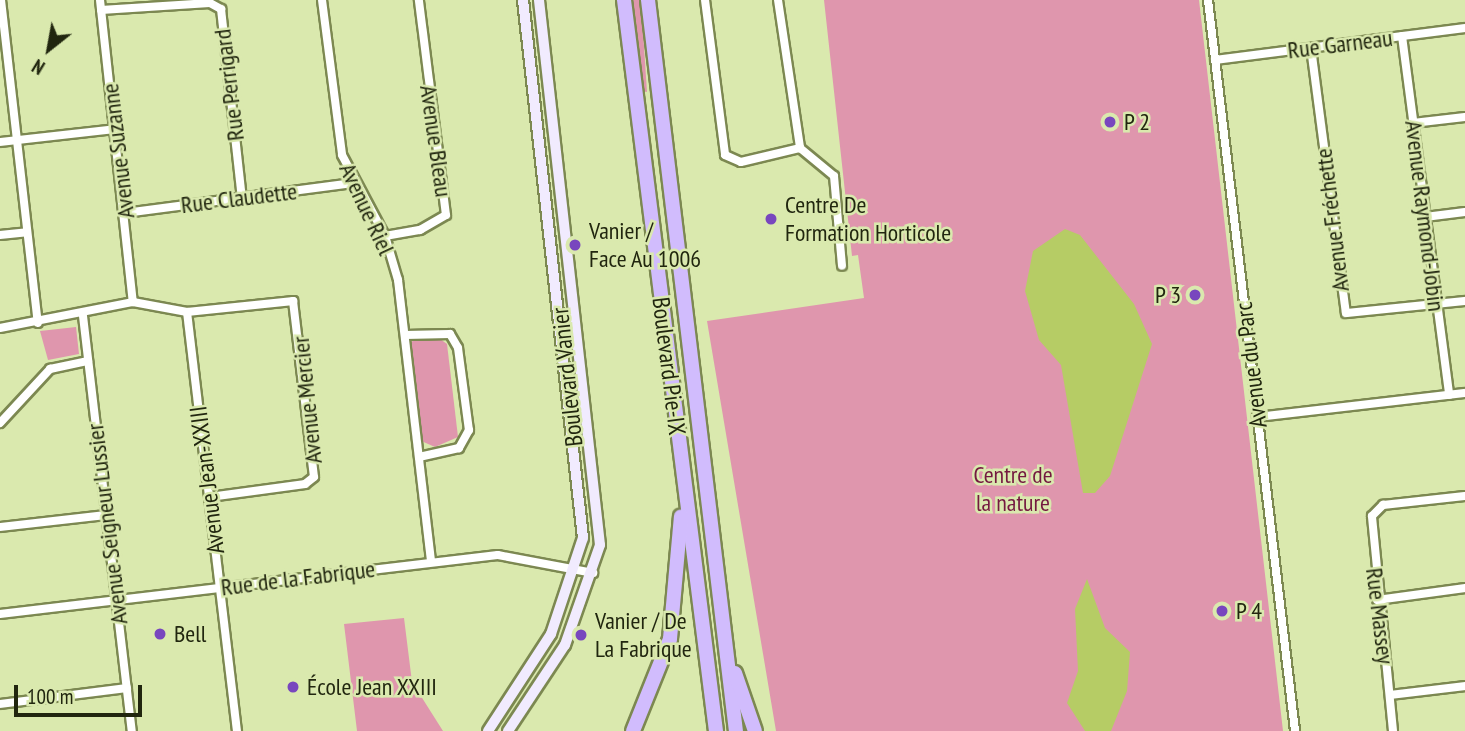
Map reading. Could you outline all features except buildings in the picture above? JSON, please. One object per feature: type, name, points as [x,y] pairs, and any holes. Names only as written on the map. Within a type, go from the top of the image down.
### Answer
[{"type":"highway","name":"Boulevard Pie-IX","points":[[624,0],[716,731]]},
{"type":"highway","name":"Boulevard Pie-IX","points":[[648,0],[736,731]]},
{"type":"highway","points":[[633,731],[670,639],[683,483]]},
{"type":"highway","points":[[725,646],[755,731]]},
{"type":"street","points":[[1,0],[38,323]]},
{"type":"street","name":"Avenue Suzanne","points":[[100,0],[133,302]]},
{"type":"street","name":"Avenue Riel","points":[[322,0],[334,122],[353,183],[384,236],[405,335],[431,562]]},
{"type":"street","name":"Avenue Bleau","points":[[384,236],[420,230],[446,215],[419,0]]},
{"type":"street","name":"Boulevard Vanier","points":[[488,731],[551,634],[577,569],[582,508],[523,0]]},
{"type":"street","name":"Boulevard Vanier","points":[[508,731],[565,645],[593,573],[599,509],[538,0]]},
{"type":"street","points":[[705,0],[728,159],[784,156],[800,148]]},
{"type":"street","points":[[778,0],[800,148],[834,176],[842,267]]},
{"type":"street","name":"Avenue du Parc","points":[[1208,0],[1295,731]]},
{"type":"street","name":"Rue Perrigard","points":[[101,10],[210,3],[220,9],[242,198]]},
{"type":"street","name":"Rue Garneau","points":[[1215,60],[1465,28]]},
{"type":"street","name":"Avenue Raymond-Jobin","points":[[1402,36],[1449,395]]},
{"type":"street","name":"Avenue Fréchette","points":[[1311,48],[1346,313],[1465,301]]},
{"type":"street","points":[[1413,123],[1465,117]]},
{"type":"street","points":[[0,142],[115,129]]},
{"type":"street","name":"Rue Claudette","points":[[125,213],[353,183]]},
{"type":"street","points":[[1425,217],[1465,212]]},
{"type":"street","points":[[0,235],[27,232]]},
{"type":"street","name":"Avenue Mercier","points":[[187,312],[293,301],[314,477],[305,484],[210,497]]},
{"type":"street","points":[[0,328],[83,316],[133,302],[187,312]]},
{"type":"street","name":"Avenue Jean-XXIII","points":[[187,312],[237,731]]},
{"type":"street","name":"Avenue Seigneur Lussier","points":[[83,316],[132,731]]},
{"type":"street","points":[[405,335],[450,334],[458,348],[469,430],[459,449],[419,457]]},
{"type":"street","points":[[0,423],[50,369],[88,361]]},
{"type":"street","points":[[1257,417],[1465,393]]},
{"type":"street","name":"Rue Massey","points":[[1393,731],[1377,600],[1372,516],[1383,505],[1465,496]]},
{"type":"street","points":[[0,527],[106,515]]},
{"type":"street","name":"Rue de la Fabrique","points":[[0,614],[431,562],[522,554],[593,573]]},
{"type":"street","points":[[1377,600],[1465,588]]},
{"type":"street","points":[[1390,695],[1465,686]]},
{"type":"street","points":[[0,704],[127,688]]},
{"type":"green space","points":[[630,0],[641,0],[647,92],[641,91]]},
{"type":"green space","name":"Centre de la nature","points":[[824,0],[1199,0],[1283,731],[776,731],[707,321],[864,298],[858,255],[852,256]]},
{"type":"green space","points":[[76,327],[79,354],[48,360],[40,331]]},
{"type":"green space","points":[[436,336],[447,344],[458,437],[435,447],[419,440],[409,342]]},
{"type":"green space","points":[[404,618],[412,682],[443,731],[357,731],[344,624]]},
{"type":"shaded area","points":[[1065,229],[1080,235],[1134,304],[1152,344],[1110,476],[1095,493],[1083,493],[1061,365],[1039,340],[1025,291],[1033,251]]},
{"type":"shaded area","points":[[1087,579],[1105,628],[1130,652],[1127,691],[1111,731],[1085,731],[1067,703],[1078,671],[1075,609]]},
{"type":"place","name":"P 2","points":[[1110,122]]},
{"type":"place","name":"Centre De Formation Horticole","points":[[771,219]]},
{"type":"place","name":"Vanier / Face Au 1006","points":[[575,245]]},
{"type":"place","name":"P 3","points":[[1195,295]]},
{"type":"place","name":"P 4","points":[[1222,611]]},
{"type":"place","name":"Bell","points":[[160,634]]},
{"type":"place","name":"Vanier / De La Fabrique","points":[[581,635]]},
{"type":"place","name":"École Jean XXIII","points":[[293,687]]}]
